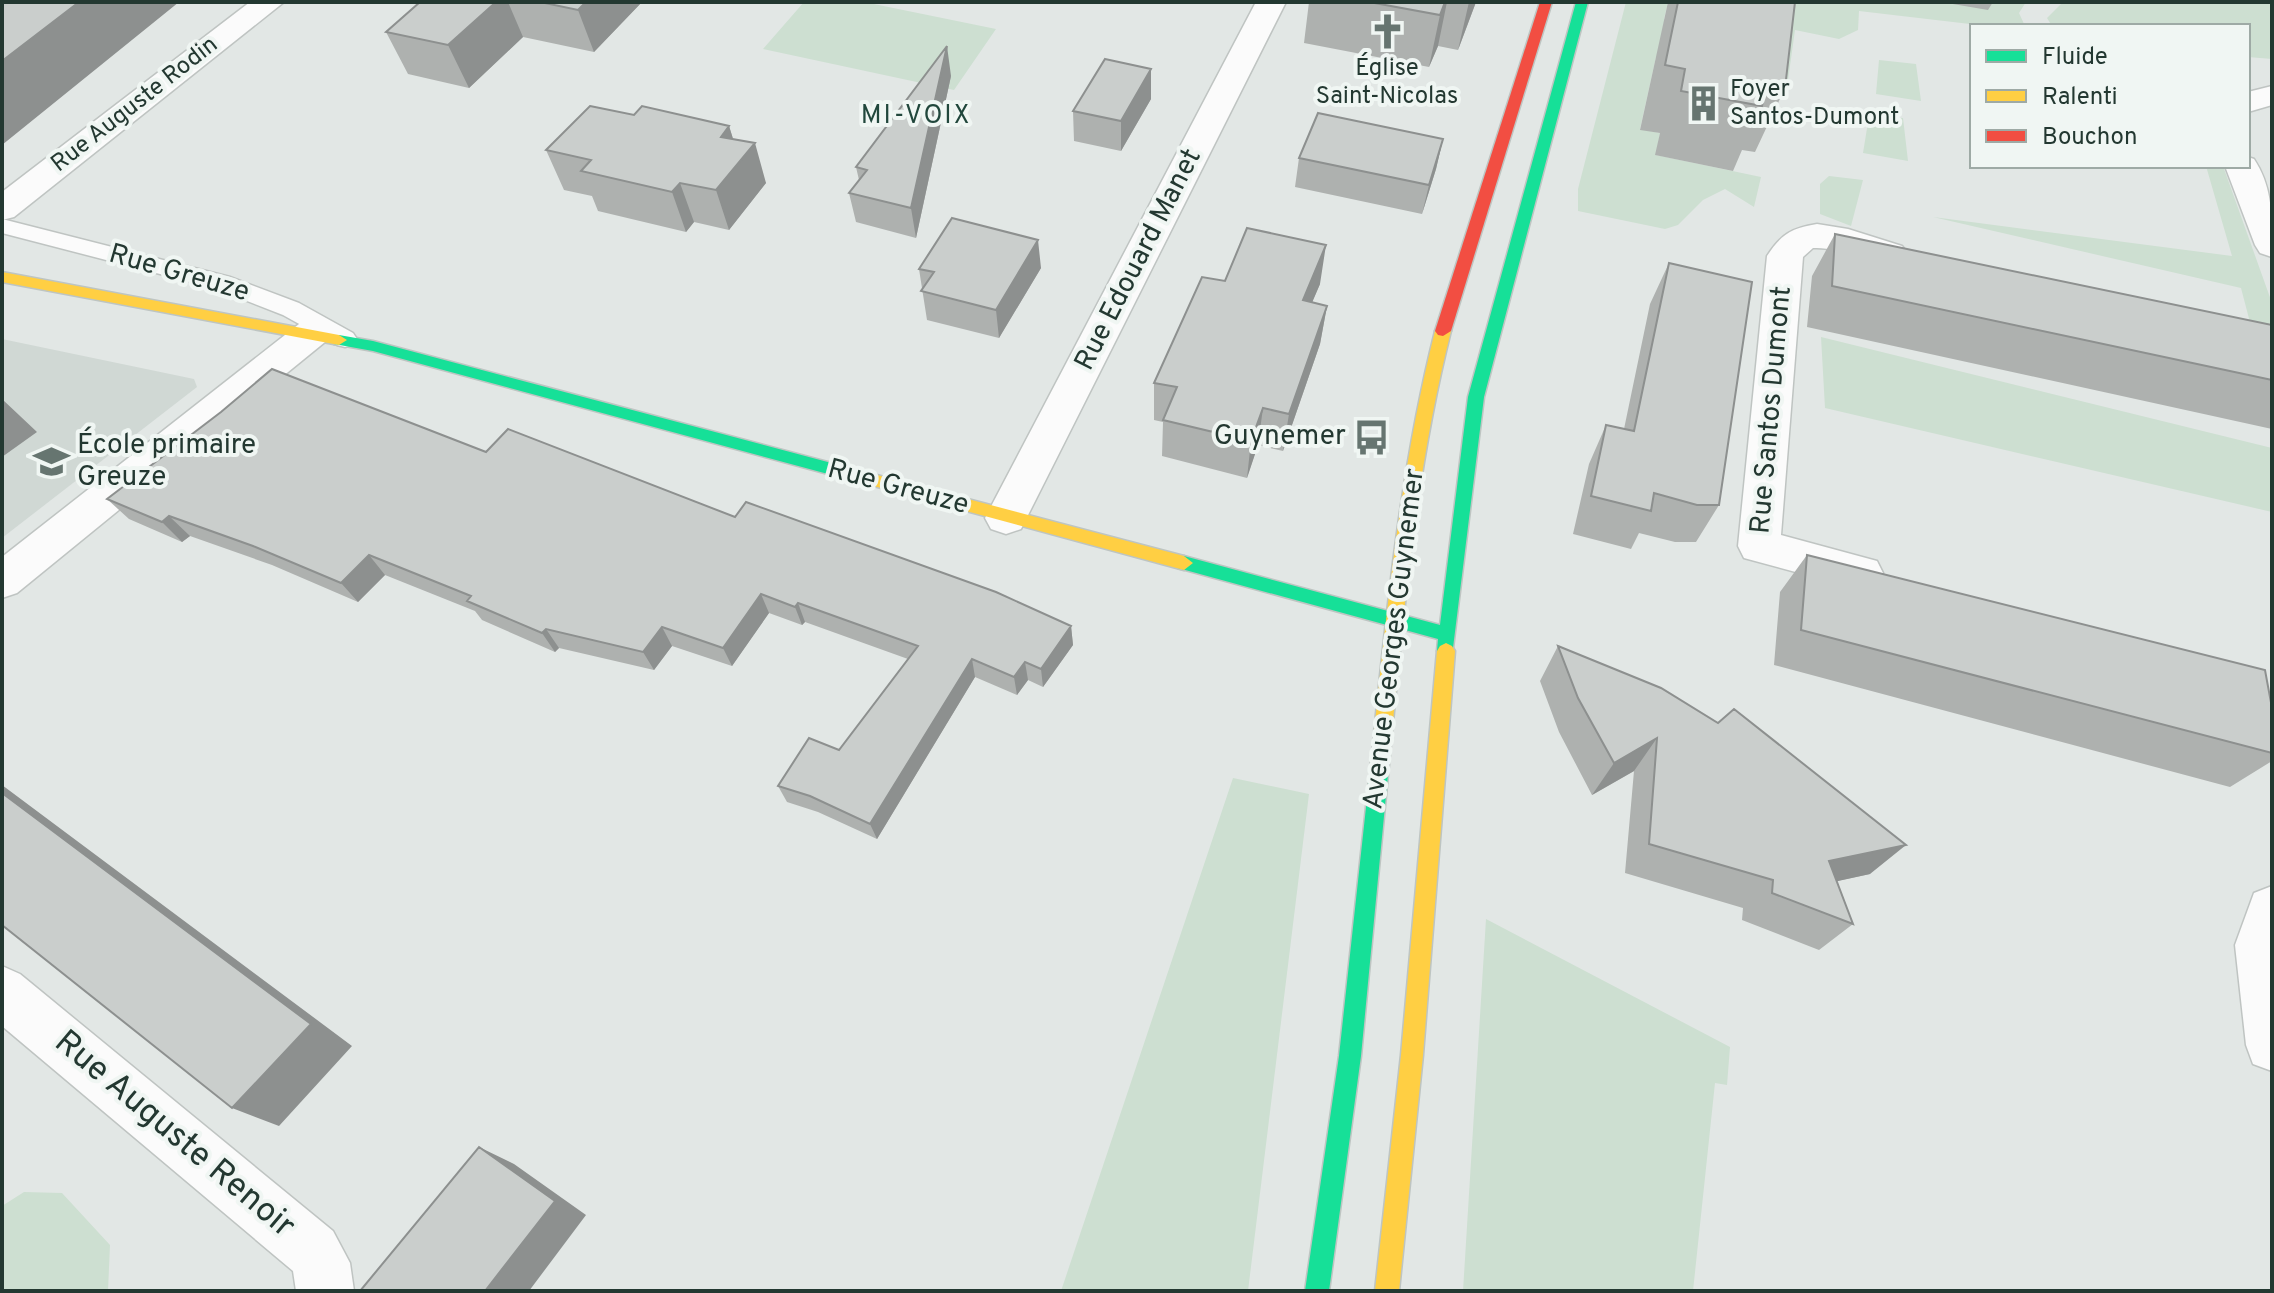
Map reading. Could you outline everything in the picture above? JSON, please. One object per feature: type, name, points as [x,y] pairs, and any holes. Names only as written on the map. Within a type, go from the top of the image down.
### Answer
[{"type":"street","name":"Rue Auguste Rodin","points":[[2,209],[269,2]]},
{"type":"street","name":"Rue Edouard Manet","points":[[1006,518],[1271,2]]},
{"type":"street","name":"Avenue Georges Guynemer","points":[[1317,1291],[1350,1056],[1394,621],[1412,480],[1432,372],[1546,2]]},
{"type":"street","name":"Avenue Georges Guynemer","points":[[1387,1291],[1413,1040],[1447,634],[1482,366],[1582,2]]},
{"type":"street","points":[[2250,101],[2272,95]]},
{"type":"street","points":[[2243,168],[2272,245]]},
{"type":"street","name":"Rue Santos Dumont","points":[[1894,581],[1759,546],[1785,256],[1789,245],[1803,237],[1821,235],[1927,265]]},
{"type":"street","name":"Rue Greuze","points":[[2,277],[331,337],[1447,634]]},
{"type":"street","points":[[2,581],[331,337]]},
{"type":"street","points":[[2272,910],[2260,945],[2272,1045]]},
{"type":"street","name":"Rue Auguste Renoir","points":[[2,992],[313,1251],[321,1263],[325,1291]]},
{"type":"lane","name":"Rue Greuze","points":[[2,226],[257,296],[292,310],[331,337]]},
{"type":"shaded area","name":"École primaire Greuze","points":[[2,339],[194,379],[197,387],[2,538]]},
{"type":"green space","points":[[804,2],[864,2],[996,29],[954,90],[763,49]]},
{"type":"green space","points":[[1626,2],[1668,2],[1664,19],[1682,22],[1675,60],[1656,57],[1640,129],[1660,133],[1656,155],[1761,177],[1754,207],[1725,189],[1703,200],[1678,225],[1665,229],[1578,211],[1578,189]]},
{"type":"green space","points":[[1775,2],[2026,2],[2019,13],[2024,24],[1970,24],[1859,11],[1858,30],[1839,39],[1795,30],[1788,80],[1765,78]]},
{"type":"green space","points":[[2063,2],[2272,2],[2272,59],[2250,57],[2250,24],[2051,24],[2047,18]]},
{"type":"green space","points":[[1879,60],[1916,64],[1921,101],[1876,94]]},
{"type":"green space","points":[[1869,116],[1903,118],[1908,161],[1863,153]]},
{"type":"green space","points":[[2207,168],[2224,168],[2272,303],[2272,328],[2252,330],[2241,288],[1933,217],[2232,256]]},
{"type":"green space","points":[[1829,176],[1863,180],[1851,226],[1820,214],[1820,184]]},
{"type":"green space","points":[[1821,337],[2272,448],[2272,512],[1825,408]]},
{"type":"green space","points":[[1233,778],[1309,794],[1248,1291],[1061,1291]]},
{"type":"green space","points":[[1486,919],[1730,1047],[1727,1085],[1715,1083],[1693,1291],[1463,1291]]},
{"type":"green space","points":[[24,1192],[62,1193],[110,1245],[108,1291],[2,1291],[2,1206]]},
{"type":"building","points":[[2,2],[79,2],[2,61]]},
{"type":"building","points":[[420,2],[496,2],[448,45],[386,32]]},
{"type":"building","points":[[540,2],[586,2],[578,10]]},
{"type":"building","points":[[1369,2],[1445,2],[1440,15]]},
{"type":"building","points":[[1678,2],[1795,2],[1785,88],[1766,84],[1762,106],[1681,91],[1685,69],[1665,65]]},
{"type":"building","points":[[947,46],[911,208],[849,193],[867,170],[856,167]]},
{"type":"building","points":[[1105,59],[1151,69],[1121,121],[1073,111]]},
{"type":"building","points":[[590,106],[634,115],[642,106],[729,126],[721,137],[755,143],[716,190],[680,183],[672,192],[581,171],[591,160],[546,150]]},
{"type":"building","points":[[1318,113],[1443,139],[1429,185],[1299,158]]},
{"type":"building","points":[[952,218],[1038,240],[996,310],[921,291],[934,272],[919,269]]},
{"type":"building","points":[[1247,228],[1326,245],[1303,300],[1327,306],[1289,414],[1263,408],[1251,441],[1163,420],[1177,387],[1154,383],[1202,277],[1225,281]]},
{"type":"building","points":[[1835,234],[2272,325],[2272,380],[1832,286]]},
{"type":"building","points":[[1669,263],[1752,282],[1719,505],[1697,505],[1654,493],[1651,511],[1591,496],[1606,425],[1634,431]]},
{"type":"building","points":[[272,369],[486,452],[508,429],[735,517],[746,502],[996,592],[1071,626],[1041,669],[1025,662],[1014,677],[972,659],[870,824],[810,796],[778,786],[809,738],[839,750],[918,646],[798,603],[795,607],[761,594],[723,648],[662,627],[643,652],[546,629],[542,633],[467,601],[471,596],[369,555],[341,583],[253,546],[169,516],[162,522],[107,499]]},
{"type":"building","points":[[1807,555],[2265,670],[2272,708],[2272,753],[1801,630]]},
{"type":"building","points":[[1558,646],[1661,688],[1718,723],[1734,709],[1906,845],[1829,861],[1853,924],[1772,893],[1773,880],[1649,844],[1657,738],[1614,763],[1578,698]]},
{"type":"building","points":[[2,793],[311,1024],[232,1108],[2,925]]},
{"type":"building","points":[[479,1147],[555,1201],[485,1291],[360,1291]]},
{"type":"traffic: fast","points":[[1446,651],[1476,397],[1582,2]]},
{"type":"traffic: fast","points":[[339,340],[373,346],[854,475]]},
{"type":"traffic: fast","points":[[1184,563],[1447,634]]},
{"type":"traffic: fast","points":[[1317,1291],[1350,1056],[1382,743]]},
{"type":"traffic: slow","points":[[2,277],[339,340]]},
{"type":"traffic: slow","points":[[1382,743],[1394,621],[1424,406],[1443,331]]},
{"type":"traffic: slow","points":[[854,475],[1184,563]]},
{"type":"traffic: slow","points":[[1387,1291],[1412,1055],[1446,651]]},
{"type":"traffic: jam","points":[[1443,331],[1546,2]]},
{"type":"place","name":"Église Saint-Nicolas","points":[[1387,32]]},
{"type":"place","name":"Foyer Santos-Dumont","points":[[1704,104]]},
{"type":"place","name":"Guynemer","points":[[1372,437]]},
{"type":"place","name":"École primaire Greuze","points":[[51,462]]},
{"type":"district","name":"MI-VOIX","points":[[916,116]]}]
